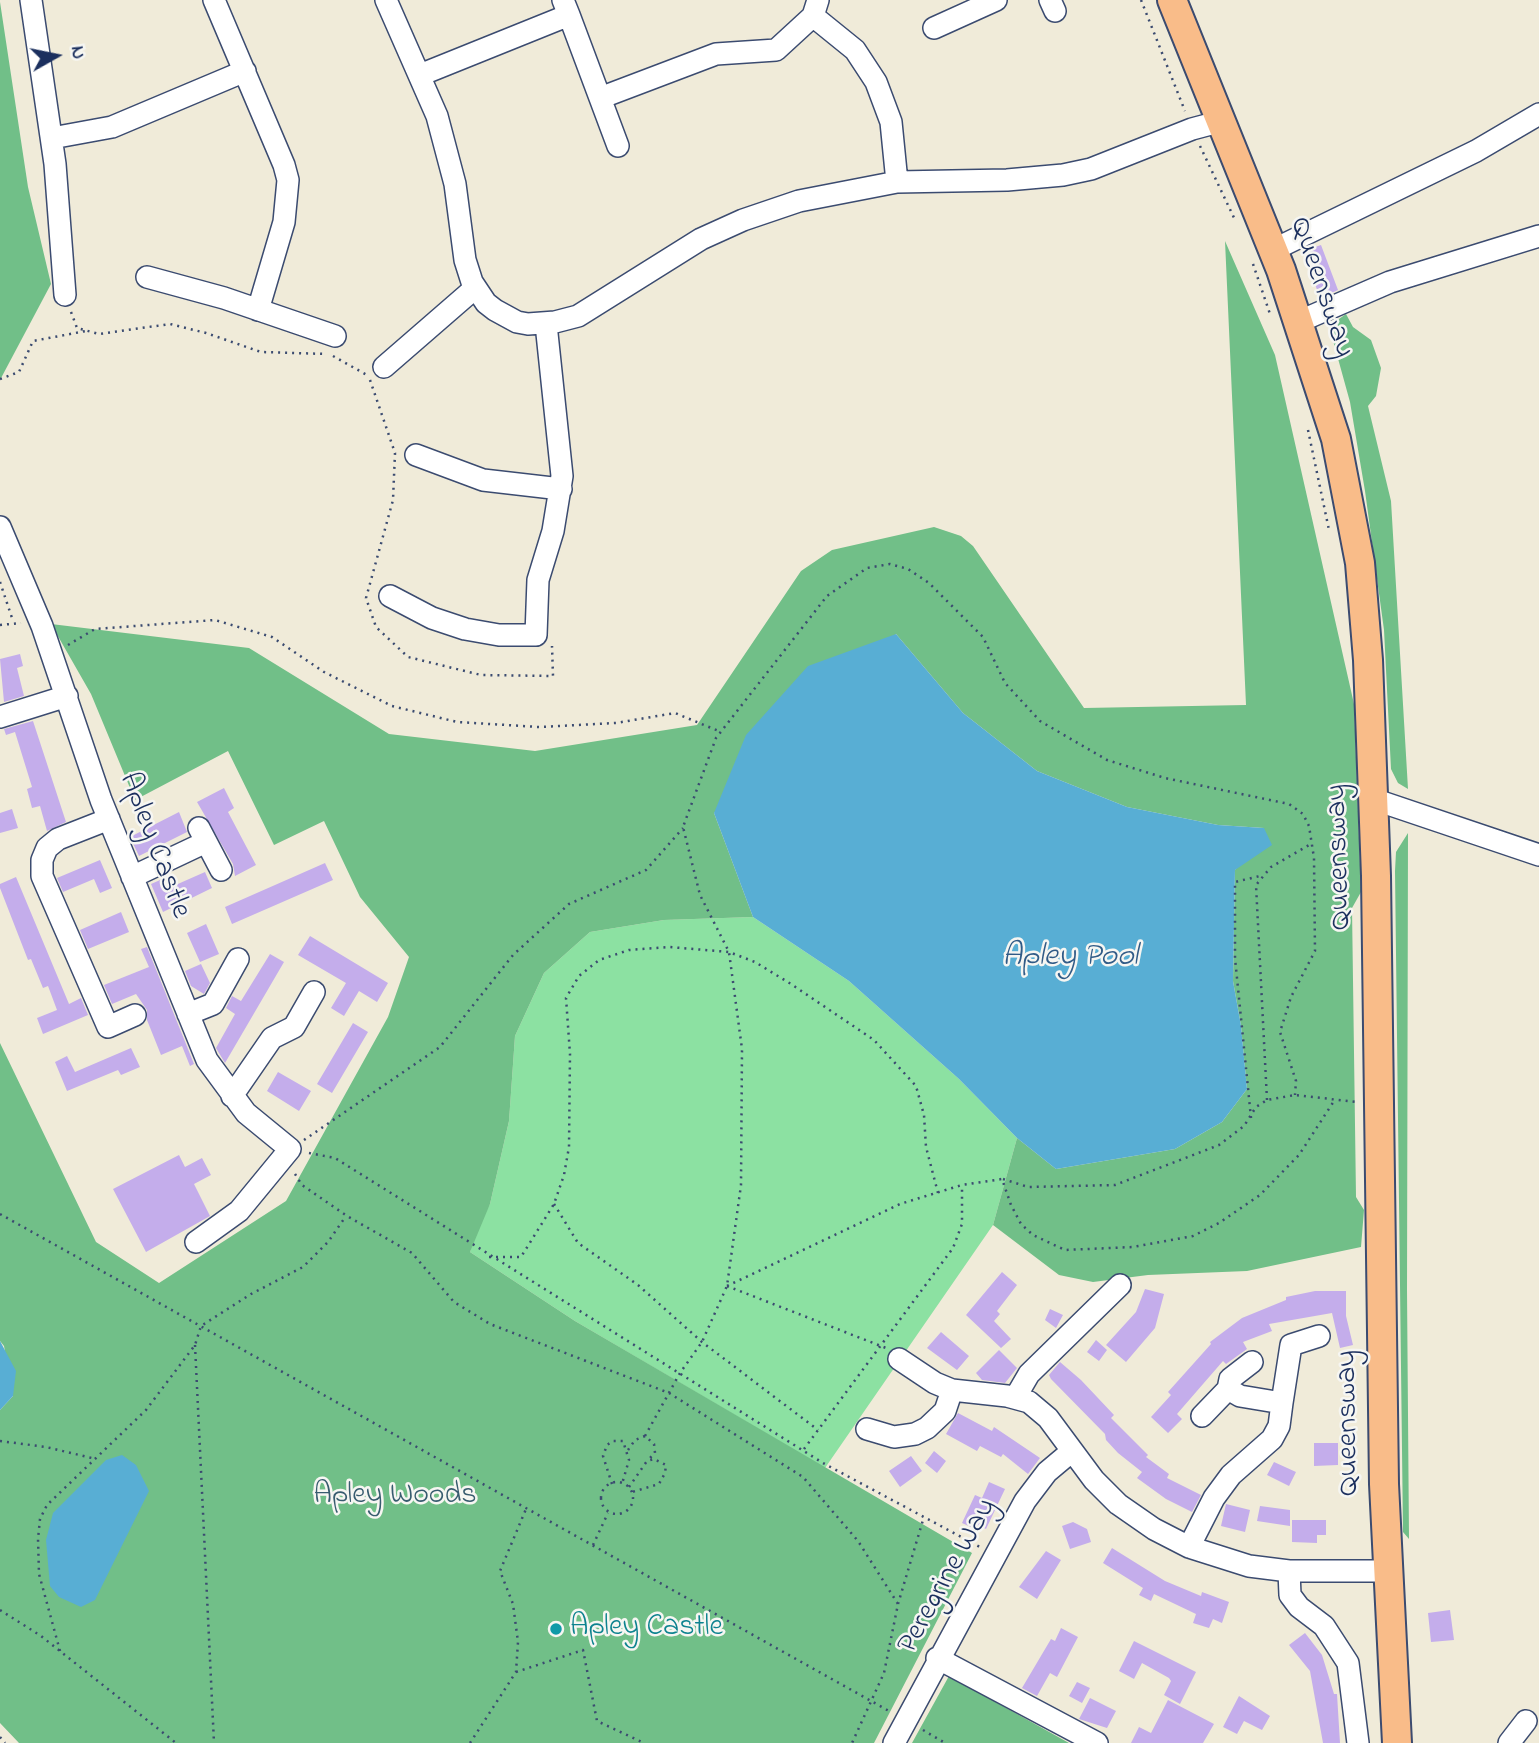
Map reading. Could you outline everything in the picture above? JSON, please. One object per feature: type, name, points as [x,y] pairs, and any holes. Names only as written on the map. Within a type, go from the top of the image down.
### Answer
[{"type":"main road","name":"Queensway","points":[[1172,0],[1222,121],[1261,252],[1298,322],[1335,439],[1360,563],[1368,660],[1373,799],[1381,1103],[1382,1378],[1387,1571],[1397,1743]]},
{"type":"street","points":[[31,0],[55,164],[65,295]]},
{"type":"street","points":[[386,0],[437,116],[460,208],[465,260],[475,288],[486,303],[517,322],[546,324],[588,312],[690,246],[743,220],[820,195],[897,182],[1007,180],[1063,175],[1091,169],[1192,129],[1222,121]]},
{"type":"street","points":[[934,28],[996,0]]},
{"type":"street","points":[[223,2],[245,71],[288,180],[284,222],[258,310]]},
{"type":"street","points":[[420,75],[566,7],[618,146]]},
{"type":"street","points":[[600,98],[716,54],[776,50],[816,8],[846,41],[876,82],[891,122],[897,182]]},
{"type":"street","points":[[52,138],[112,127],[245,71]]},
{"type":"street","points":[[1261,252],[1476,151],[1539,114]]},
{"type":"street","points":[[1298,322],[1390,282],[1539,236]]},
{"type":"street","points":[[147,277],[224,298],[335,336]]},
{"type":"street","points":[[384,367],[475,288]]},
{"type":"street","points":[[390,596],[432,618],[465,629],[492,635],[536,635],[538,580],[561,489],[562,464],[546,324]]},
{"type":"street","points":[[416,455],[483,480],[561,489]]},
{"type":"street","name":"Apley Castle","points":[[0,527],[52,655],[109,819],[207,1060],[246,1113],[287,1153]]},
{"type":"street","points":[[0,717],[67,696]]},
{"type":"street","points":[[1373,799],[1539,855]]},
{"type":"street","points":[[109,819],[58,839],[47,848],[42,860],[42,876],[108,1027],[135,1015]]},
{"type":"street","points":[[132,877],[202,835],[221,870]]},
{"type":"street","points":[[188,1014],[213,1004],[238,959]]},
{"type":"street","points":[[232,1096],[272,1038],[294,1027],[314,992]]},
{"type":"street","points":[[196,1242],[239,1211],[287,1153]]},
{"type":"street","points":[[1015,1398],[1029,1374],[1120,1285]]},
{"type":"street","points":[[1189,1547],[1214,1498],[1231,1475],[1272,1440],[1279,1426],[1291,1345],[1319,1336]]},
{"type":"street","points":[[899,1359],[935,1384],[951,1390],[1029,1402],[1048,1418],[1072,1451],[1118,1504],[1154,1529],[1189,1547],[1249,1566],[1289,1572],[1387,1571]]},
{"type":"street","points":[[1202,1416],[1228,1389],[1230,1379],[1252,1362]]},
{"type":"street","points":[[1228,1389],[1240,1396],[1282,1403]]},
{"type":"street","points":[[867,1429],[894,1437],[927,1428],[945,1410],[951,1390]]},
{"type":"street","name":"Peregrine Way","points":[[894,1743],[937,1658],[1039,1481],[1072,1451]]},
{"type":"street","points":[[1289,1572],[1290,1595],[1299,1607],[1324,1626],[1348,1663],[1358,1743]]},
{"type":"street","points":[[937,1658],[1097,1743]]},
{"type":"street","points":[[1509,1743],[1526,1721]]},
{"type":"path","points":[[1142,0],[1192,129],[1239,229]]},
{"type":"path","points":[[1261,252],[1271,316]]},
{"type":"path","points":[[65,295],[77,328],[99,334],[170,324],[261,352],[331,355],[369,376],[395,453],[393,500],[366,598],[376,627],[408,657],[481,675],[553,676],[552,635]]},
{"type":"path","points":[[0,379],[19,372],[33,341],[88,331]]},
{"type":"path","points":[[1308,428],[1330,533]]},
{"type":"path","points":[[287,1153],[440,1047],[522,947],[569,904],[646,870],[683,827],[720,732],[827,596],[867,568],[890,564],[908,569],[929,583],[983,637],[1006,683],[1040,721],[1107,760],[1165,778],[1289,804],[1303,814],[1309,826],[1314,858],[1315,951],[1292,997],[1280,1032],[1296,1081],[1295,1095]]},
{"type":"path","points":[[0,582],[13,621],[0,625]]},
{"type":"path","points":[[52,655],[95,629],[215,620],[272,637],[324,672],[392,706],[457,722],[539,727],[616,723],[675,713],[720,732]]},
{"type":"path","points":[[628,1450],[635,1440],[645,1436],[680,1373],[702,1342],[727,1286],[741,1185],[742,1049],[729,952],[700,895],[683,827]]},
{"type":"path","points":[[1251,1119],[1236,958],[1235,882],[1260,876],[1310,845]]},
{"type":"path","points":[[1260,876],[1256,885],[1267,1100]]},
{"type":"path","points":[[489,1257],[521,1257],[554,1204],[564,1175],[569,1147],[566,998],[579,976],[598,960],[629,950],[669,947],[729,952],[755,962],[874,1040],[916,1086],[924,1115],[926,1147],[938,1193]]},
{"type":"path","points":[[727,1286],[900,1204],[962,1185],[1003,1179],[1028,1187],[1115,1185],[1219,1145],[1251,1119],[1256,1107],[1267,1100],[1295,1095],[1334,1101],[1381,1103]]},
{"type":"path","points":[[1003,1179],[1011,1205],[1021,1224],[1033,1235],[1065,1250],[1162,1244],[1193,1236],[1260,1195],[1299,1155],[1334,1101]]},
{"type":"path","points":[[287,1153],[302,1185],[347,1216],[412,1253],[454,1302],[490,1324],[669,1393],[803,1477],[858,1541],[898,1604]]},
{"type":"path","points":[[287,1153],[334,1158],[854,1482],[996,1555]]},
{"type":"path","points":[[804,1450],[953,1248],[962,1224],[962,1185]]},
{"type":"path","points":[[554,1204],[578,1243],[638,1285],[702,1342],[818,1430]]},
{"type":"path","points":[[0,1214],[945,1743]]},
{"type":"path","points":[[60,1651],[39,1574],[40,1519],[47,1505],[97,1460],[146,1410],[195,1345],[201,1326],[251,1294],[303,1267],[328,1242],[347,1216]]},
{"type":"path","points":[[727,1286],[882,1345],[899,1359]]},
{"type":"path","points":[[195,1345],[214,1743]]},
{"type":"path","points":[[629,1487],[655,1453],[654,1444],[645,1436]]},
{"type":"path","points":[[0,1441],[46,1447],[97,1460]]},
{"type":"path","points":[[612,1484],[603,1456],[607,1445],[623,1441],[629,1460],[622,1484]]},
{"type":"path","points":[[632,1492],[659,1484],[666,1474],[666,1465],[654,1459],[647,1461]]},
{"type":"path","points":[[612,1484],[622,1484],[629,1487],[633,1502],[628,1511],[614,1514],[608,1512],[601,1498],[605,1488],[612,1484]]},
{"type":"path","points":[[470,1743],[516,1672],[518,1642],[513,1604],[500,1571],[526,1509]]},
{"type":"path","points":[[593,1545],[608,1512]]},
{"type":"path","points":[[852,1743],[884,1673],[898,1604],[923,1518]]},
{"type":"path","points":[[0,1610],[60,1651],[176,1743]]},
{"type":"path","points":[[516,1672],[583,1650],[597,1721],[644,1743]]},
{"type":"path","points":[[0,1737],[5,1743]]},
{"type":"green space","points":[[0,2],[28,187],[51,284],[0,380]]},
{"type":"green space","name":"Apley Woods","points":[[1225,241],[1275,355],[1354,704],[1361,892],[1352,908],[1356,1197],[1364,1210],[1361,1247],[1247,1271],[1148,1275],[1093,1282],[1059,1275],[993,1225],[1017,1138],[1056,1169],[1175,1149],[1222,1122],[1247,1089],[1241,1026],[1233,981],[1235,870],[1264,828],[1218,825],[1127,807],[1037,771],[963,713],[896,634],[714,813],[753,917],[664,920],[590,932],[544,973],[515,1036],[509,1121],[490,1204],[470,1252],[575,1321],[972,1553],[874,1743],[19,1743],[0,1723],[0,1410],[13,1396],[4,1346],[0,1341],[0,1043],[96,1242],[159,1283],[286,1201],[388,1017],[409,957],[360,897],[324,821],[274,845],[228,751],[135,800],[91,694],[51,624],[249,648],[389,734],[535,751],[697,725],[801,571],[832,550],[934,527],[961,536],[973,546],[1084,708],[1246,705]]},
{"type":"green space","points":[[1346,314],[1353,327],[1371,340],[1381,368],[1376,396],[1368,406],[1391,501],[1408,789],[1398,783],[1391,769],[1384,630],[1365,491],[1350,402],[1329,326]]},
{"type":"green space","points":[[1408,833],[1409,1539],[1403,1532],[1395,871],[1396,852]]},
{"type":"green space","points":[[753,917],[849,981],[959,1079],[1017,1138],[993,1225],[825,1468],[575,1321],[470,1252],[478,1226],[490,1204],[509,1121],[515,1036],[544,973],[590,932],[664,920]]},
{"type":"green space","points":[[949,1676],[1069,1743],[912,1743]]},
{"type":"water","name":"Apley Pool","points":[[896,634],[963,713],[1037,771],[1127,807],[1218,825],[1264,828],[1272,845],[1235,870],[1233,981],[1241,1026],[1247,1089],[1222,1122],[1175,1149],[1056,1169],[1017,1138],[959,1079],[849,981],[753,917],[714,813],[746,735],[808,666]]},
{"type":"water","points":[[0,1341],[16,1371],[13,1396],[0,1410]]},
{"type":"water","points":[[122,1455],[136,1465],[149,1491],[95,1600],[81,1607],[59,1597],[50,1586],[46,1540],[53,1513],[106,1460]]},
{"type":"building","points":[[1321,245],[1338,290],[1320,298],[1303,251]]},
{"type":"building","points":[[20,654],[23,666],[17,668],[24,696],[4,702],[0,659]]},
{"type":"building","points":[[33,721],[66,822],[47,831],[40,806],[32,808],[27,789],[32,787],[15,732],[6,735],[4,729]]},
{"type":"building","points":[[224,788],[234,808],[228,812],[256,865],[235,876],[233,864],[197,802]]},
{"type":"building","points":[[12,809],[18,828],[0,833],[0,813]]},
{"type":"building","points":[[179,812],[187,832],[139,856],[130,837]]},
{"type":"building","points":[[100,860],[112,888],[100,893],[94,879],[63,892],[57,878]]},
{"type":"building","points":[[325,863],[333,880],[232,924],[225,907]]},
{"type":"building","points":[[205,872],[212,888],[163,912],[151,884],[167,877],[171,887]]},
{"type":"building","points":[[16,877],[69,1004],[81,998],[88,1015],[43,1034],[37,1018],[57,1010],[48,986],[43,988],[31,959],[28,960],[0,888],[0,884]]},
{"type":"building","points":[[121,912],[129,932],[88,949],[80,930]]},
{"type":"building","points":[[206,924],[219,954],[200,962],[187,933]]},
{"type":"building","points":[[310,936],[388,983],[377,1002],[359,991],[344,1016],[331,1008],[346,983],[298,955]]},
{"type":"building","points":[[147,947],[194,1064],[190,1066],[182,1046],[161,1055],[147,1020],[147,1010],[136,994],[112,1004],[104,985],[149,967],[141,949]]},
{"type":"building","points":[[270,954],[284,962],[225,1063],[216,1048],[235,1014],[226,1008],[232,996],[241,1001]]},
{"type":"building","points":[[201,964],[210,983],[204,994],[191,986],[185,971]]},
{"type":"building","points":[[353,1023],[368,1032],[332,1093],[317,1084]]},
{"type":"building","points":[[131,1048],[140,1067],[121,1075],[118,1070],[67,1091],[55,1062],[67,1056],[75,1072]]},
{"type":"building","points":[[278,1072],[311,1091],[299,1111],[267,1091]]},
{"type":"building","points":[[179,1155],[185,1167],[202,1158],[211,1175],[194,1184],[210,1216],[146,1252],[113,1189]]},
{"type":"building","points":[[1002,1272],[1017,1285],[997,1311],[1000,1314],[994,1321],[1011,1339],[1001,1348],[966,1315]]},
{"type":"building","points":[[1145,1289],[1164,1294],[1155,1328],[1126,1362],[1106,1345],[1136,1312]]},
{"type":"building","points":[[1315,1291],[1346,1291],[1346,1316],[1353,1345],[1340,1348],[1332,1313],[1269,1324],[1272,1331],[1243,1342],[1247,1349],[1226,1364],[1223,1361],[1177,1414],[1182,1419],[1168,1433],[1151,1417],[1171,1395],[1168,1392],[1210,1342],[1242,1318],[1286,1300],[1286,1297]]},
{"type":"building","points":[[1050,1309],[1063,1315],[1056,1328],[1045,1320]]},
{"type":"building","points":[[941,1332],[969,1356],[957,1370],[927,1348]]},
{"type":"building","points":[[1096,1340],[1107,1350],[1099,1361],[1087,1352]]},
{"type":"building","points":[[999,1350],[1017,1368],[1005,1383],[982,1380],[976,1373]]},
{"type":"building","points":[[1060,1362],[1114,1415],[1111,1418],[1148,1455],[1146,1457],[1169,1474],[1167,1478],[1201,1495],[1192,1512],[1166,1499],[1137,1478],[1142,1472],[1118,1453],[1106,1440],[1105,1434],[1051,1379],[1049,1375]]},
{"type":"building","points":[[958,1413],[992,1431],[994,1427],[1040,1458],[1028,1474],[1003,1454],[1001,1457],[980,1446],[977,1451],[946,1434]]},
{"type":"building","points":[[1314,1443],[1338,1443],[1338,1465],[1314,1466]]},
{"type":"building","points":[[934,1451],[946,1461],[937,1473],[925,1463]]},
{"type":"building","points":[[911,1456],[922,1471],[900,1487],[889,1471]]},
{"type":"building","points":[[1274,1462],[1296,1472],[1289,1486],[1267,1475]]},
{"type":"building","points":[[989,1482],[1005,1489],[986,1529],[982,1527],[980,1531],[962,1523],[975,1495],[982,1498]]},
{"type":"building","points":[[1226,1504],[1250,1510],[1245,1532],[1221,1526]]},
{"type":"building","points":[[1260,1506],[1290,1510],[1290,1526],[1257,1521]]},
{"type":"building","points":[[1292,1520],[1326,1520],[1326,1535],[1317,1535],[1317,1543],[1292,1542]]},
{"type":"building","points":[[1073,1522],[1087,1529],[1091,1542],[1070,1549],[1062,1526]]},
{"type":"building","points":[[1112,1548],[1165,1581],[1201,1596],[1202,1592],[1229,1602],[1222,1623],[1213,1619],[1209,1628],[1193,1623],[1196,1614],[1154,1594],[1151,1601],[1139,1595],[1143,1588],[1103,1563]]},
{"type":"building","points":[[1046,1551],[1061,1560],[1037,1599],[1019,1587]]},
{"type":"building","points":[[1450,1610],[1454,1640],[1431,1642],[1428,1613]]},
{"type":"building","points":[[1061,1628],[1078,1637],[1057,1677],[1050,1673],[1037,1696],[1022,1688],[1051,1639],[1055,1641]]},
{"type":"building","points":[[1305,1633],[1322,1655],[1334,1694],[1337,1694],[1340,1743],[1323,1743],[1310,1671],[1289,1645]]},
{"type":"building","points":[[1134,1641],[1196,1672],[1180,1704],[1164,1695],[1171,1681],[1169,1678],[1142,1663],[1134,1679],[1119,1671]]},
{"type":"building","points":[[1077,1682],[1090,1688],[1082,1703],[1069,1696]]},
{"type":"building","points":[[1239,1696],[1270,1716],[1262,1730],[1244,1721],[1237,1734],[1223,1727]]},
{"type":"building","points":[[1090,1698],[1116,1711],[1107,1728],[1079,1719]]},
{"type":"building","points":[[1168,1700],[1214,1724],[1203,1743],[1131,1743],[1139,1727],[1151,1733]]},
{"type":"place","name":"Apley Castle","points":[[556,1629]]}]
